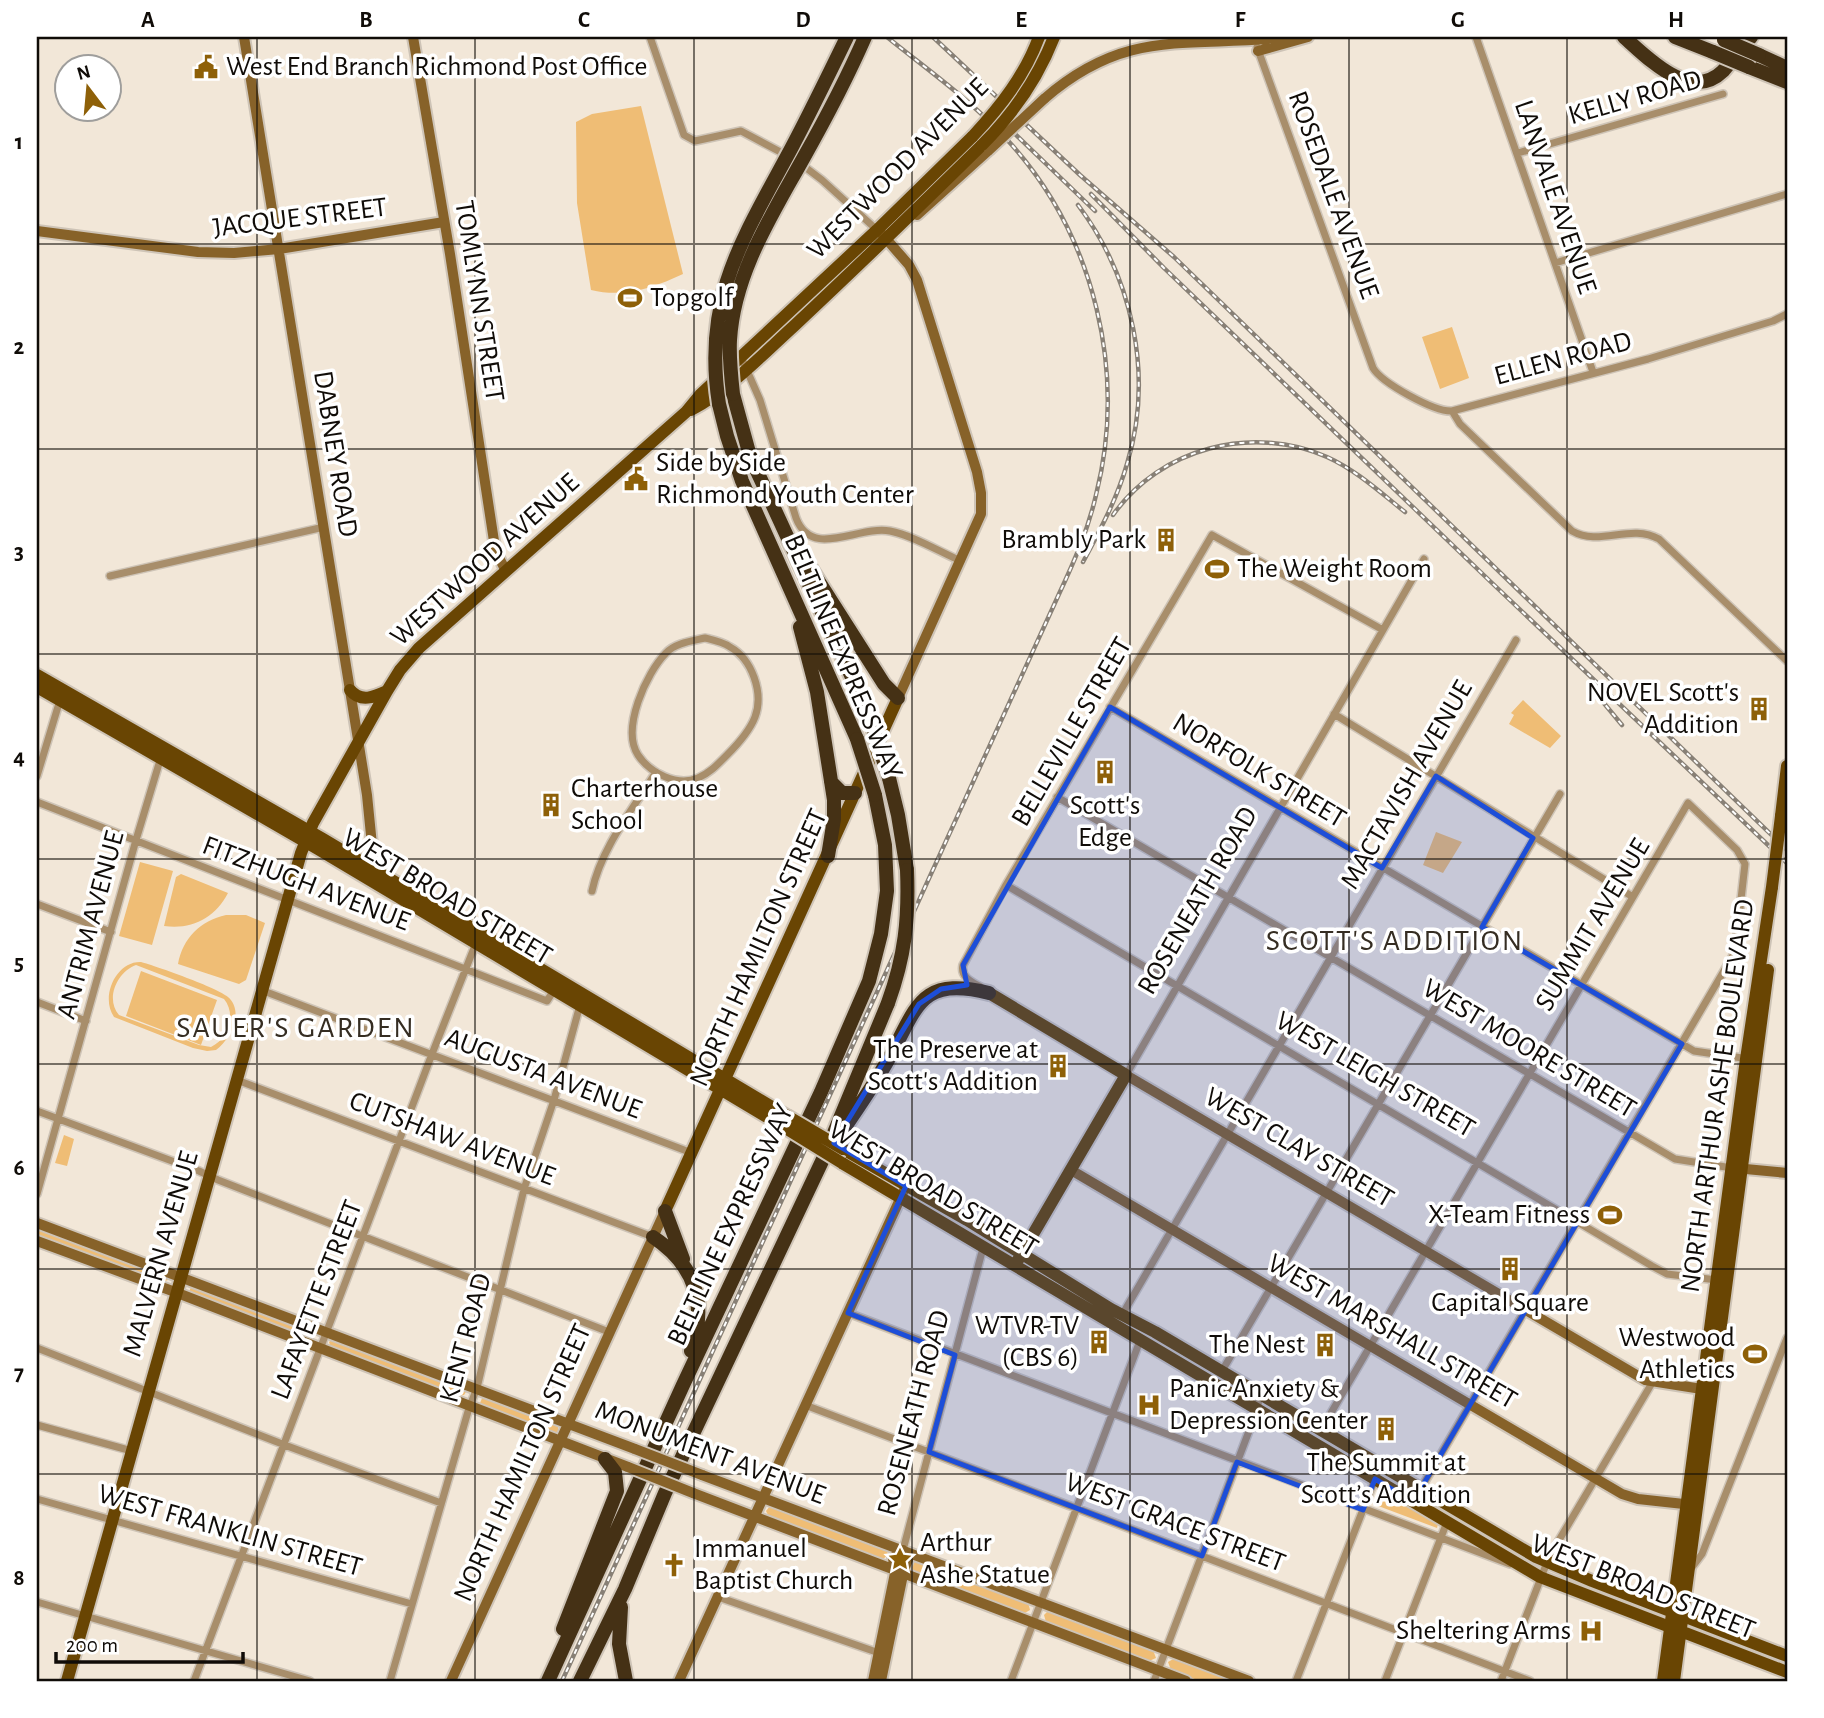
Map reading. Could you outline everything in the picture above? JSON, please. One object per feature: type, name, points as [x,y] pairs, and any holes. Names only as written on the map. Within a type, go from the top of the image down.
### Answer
[{"type":"highway","name":"BELTLINE EXPRESSWAY","points":[[547,1681],[821,1092],[869,981],[879,945],[887,891],[885,845],[875,795],[857,739],[743,481],[719,404],[714,358],[719,309],[726,281],[752,220],[847,37]]},
{"type":"highway","name":"BELTLINE EXPRESSWAY","points":[[580,1681],[625,1589],[665,1493],[824,1157],[888,1003],[903,955],[908,923],[906,870],[898,815],[889,778],[868,712],[750,456],[733,394],[730,340],[739,290],[747,266],[849,73],[864,37]]},
{"type":"highway","points":[[1624,37],[1665,71],[1692,82],[1716,76],[1751,37]]},
{"type":"highway","points":[[1675,37],[1787,82]]},
{"type":"highway","points":[[1719,38],[1787,68]]},
{"type":"highway","points":[[777,517],[884,684],[898,698]]},
{"type":"highway","points":[[789,585],[817,692],[834,800],[828,856]]},
{"type":"highway","points":[[830,781],[842,793],[856,793]]},
{"type":"highway","points":[[824,1157],[888,1061],[919,1004],[941,989],[952,987],[967,987],[989,993]]},
{"type":"highway","points":[[665,1211],[697,1296],[699,1317],[683,1385]]},
{"type":"highway","points":[[653,1237],[673,1252],[688,1273]]},
{"type":"highway","points":[[547,1681],[558,1641],[617,1492],[615,1472],[605,1459]]},
{"type":"highway","points":[[625,1589],[619,1618],[619,1644],[626,1681]]},
{"type":"main road","name":"WESTWOOD AVENUE","points":[[744,362],[891,235],[981,143],[1028,63],[1039,37]]},
{"type":"main road","points":[[981,143],[1022,99],[1040,70],[1054,37]]},
{"type":"main road","name":"WESTWOOD AVENUE","points":[[307,836],[387,691],[414,653],[686,412],[707,401],[877,230],[981,143]]},
{"type":"main road","name":"WEST BROAD STREET","points":[[37,675],[61,695],[307,836],[785,1121],[843,1149],[1547,1562],[1787,1656]]},
{"type":"main road","name":"WEST BROAD STREET","points":[[37,687],[61,695]]},
{"type":"main road","points":[[350,690],[365,698],[387,691]]},
{"type":"main road","name":"NORTH HAMILTON STREET","points":[[665,1211],[898,698]]},
{"type":"main road","name":"NORTH ARTHUR ASHE BOULEVARD","points":[[1674,1681],[1676,1629],[1775,891],[1784,820],[1787,766]]},
{"type":"main road","name":"MALVERN AVENUE","points":[[67,1681],[175,1292],[307,836]]},
{"type":"main road","name":"WEST BROAD STREET","points":[[478,938],[554,989],[582,1000]]},
{"type":"main road","name":"WEST CLAY STREET","points":[[989,993],[1126,1075]]},
{"type":"main road","name":"ROSENEATH ROAD","points":[[1014,1266],[1126,1075]]},
{"type":"main road","name":"WEST BROAD STREET","points":[[785,1121],[842,1163],[982,1248],[1535,1574],[1787,1672]]},
{"type":"main road","name":"NORTH ARTHUR ASHE BOULEVARD","points":[[1678,1614],[1689,1570],[1690,1532]]},
{"type":"main road","name":"NORTH ARTHUR ASHE BOULEVARD","points":[[1663,1681],[1676,1629]]},
{"type":"street","name":"DABNEY ROAD","points":[[244,37],[370,818],[369,873]]},
{"type":"street","name":"TOMLYNN STREET","points":[[416,37],[494,541],[506,571]]},
{"type":"street","points":[[650,37],[684,135],[695,141],[741,131],[750,134],[810,170],[877,230]]},
{"type":"street","name":"WESTWOOD AVENUE","points":[[981,143],[1089,66],[1128,50],[1170,43],[1255,42],[1291,37]]},
{"type":"street","points":[[1255,42],[1308,37]]},
{"type":"street","name":"LANVALE AVENUE","points":[[1476,37],[1593,372]]},
{"type":"street","name":"ROSEDALE AVENUE","points":[[1255,42],[1373,368],[1382,379],[1392,385],[1441,410],[1452,411]]},
{"type":"street","name":"KELLY ROAD","points":[[1518,153],[1723,94]]},
{"type":"street","points":[[1555,263],[1787,194]]},
{"type":"street","name":"JACQUE STREET","points":[[37,231],[208,253],[243,253],[444,222]]},
{"type":"street","name":"NORTH HAMILTON STREET","points":[[877,230],[891,235],[917,280],[977,472],[981,493],[981,514],[898,698]]},
{"type":"street","name":"ELLEN ROAD","points":[[1452,411],[1648,359],[1773,321],[1787,314]]},
{"type":"street","name":"ELLEN ROAD","points":[[1773,321],[1787,320]]},
{"type":"street","points":[[744,362],[760,400],[796,518],[803,532],[812,538],[825,540],[876,531],[892,531],[961,561]]},
{"type":"street","points":[[1452,411],[1460,424],[1565,526],[1588,537],[1639,532],[1659,539],[1787,662]]},
{"type":"street","points":[[110,576],[324,527]]},
{"type":"street","name":"BELLEVILLE STREET","points":[[969,952],[1057,797],[1212,536],[1383,630]]},
{"type":"street","name":"ROSENEATH ROAD","points":[[1126,1075],[1424,559]]},
{"type":"street","points":[[705,638],[730,647],[742,656],[751,670],[758,702],[755,718],[729,754],[698,778],[684,781],[669,779],[656,772],[645,764],[637,753],[632,742],[632,728],[643,690],[656,664],[667,651],[694,640],[705,638]]},
{"type":"street","name":"MACTAVISH AVENUE","points":[[1122,1315],[1516,640]]},
{"type":"street","points":[[37,776],[61,695]]},
{"type":"street","name":"NORFOLK STREET","points":[[1110,707],[1694,1051],[1751,1060]]},
{"type":"street","points":[[1334,714],[1633,897]]},
{"type":"street","name":"ANTRIM AVENUE","points":[[37,1194],[163,753]]},
{"type":"street","points":[[592,891],[596,873],[607,850],[656,772]]},
{"type":"street","points":[[1222,1371],[1560,794]]},
{"type":"street","name":"WEST MOORE STREET","points":[[1057,797],[1675,1159],[1737,1168]]},
{"type":"street","name":"FITZHUGH AVENUE","points":[[37,802],[547,1001],[554,989]]},
{"type":"street","name":"SUMMIT AVENUE","points":[[1321,1430],[1688,803],[1744,859],[1745,873],[1737,942],[1718,982],[1682,1044]]},
{"type":"street","name":"WEST LEIGH STREET","points":[[1006,885],[1667,1274],[1723,1280]]},
{"type":"street","points":[[37,904],[111,932]]},
{"type":"street","name":"LAFAYETTE STREET","points":[[194,1681],[478,938]]},
{"type":"street","name":"WEST CLAY STREET","points":[[969,952],[962,967],[963,974],[989,993]]},
{"type":"street","name":"AUGUSTA AVENUE","points":[[261,990],[554,1100],[691,1155]]},
{"type":"street","name":"KENT ROAD","points":[[390,1681],[477,1388],[524,1189],[554,1100],[582,1000]]},
{"type":"street","points":[[37,1002],[86,1021]]},
{"type":"street","points":[[1413,1502],[1682,1044]]},
{"type":"street","name":"WEST CLAY STREET","points":[[1126,1075],[1652,1382],[1708,1390]]},
{"type":"street","name":"CUTSHAW AVENUE","points":[[237,1080],[653,1237]]},
{"type":"street","points":[[37,1111],[209,1175],[609,1332]]},
{"type":"street","points":[[1737,1168],[1787,1173]]},
{"type":"street","name":"WEST MARSHALL STREET","points":[[1071,1170],[1629,1497],[1693,1505]]},
{"type":"street","points":[[679,1681],[906,1186]]},
{"type":"street","name":"NORTH HAMILTON STREET","points":[[451,1681],[665,1211]]},
{"type":"street","name":"MONUMENT AVENUE","points":[[37,1223],[1249,1681]]},
{"type":"street","name":"MONUMENT AVENUE","points":[[37,1241],[1033,1623],[1156,1676],[1186,1681]]},
{"type":"street","name":"ROSENEATH ROAD","points":[[881,1681],[883,1654],[899,1571],[893,1556],[903,1550],[982,1248]]},
{"type":"street","points":[[848,1313],[1535,1574]]},
{"type":"street","points":[[1011,1681],[1146,1327]]},
{"type":"street","points":[[1689,1570],[1700,1559],[1787,1338]]},
{"type":"street","points":[[37,1348],[442,1503]]},
{"type":"street","points":[[1500,1681],[1535,1574],[1547,1562],[1652,1382]]},
{"type":"street","points":[[1156,1676],[1257,1410],[1260,1394]]},
{"type":"street","name":"WEST GRACE STREET","points":[[805,1405],[1530,1681]]},
{"type":"street","points":[[37,1425],[132,1451]]},
{"type":"street","points":[[1296,1681],[1375,1479]]},
{"type":"street","name":"WEST FRANKLIN STREET","points":[[37,1499],[412,1604]]},
{"type":"street","points":[[1385,1681],[1447,1522]]},
{"type":"street","points":[[1690,1532],[1704,1534],[1711,1531]]},
{"type":"street","points":[[718,1597],[883,1654]]},
{"type":"street","points":[[37,1602],[310,1681]]},
{"type":"street","name":"ROSENEATH ROAD","points":[[873,1681],[883,1654]]},
{"type":"highlighted area","points":[[1110,707],[1382,868],[1436,776],[1533,838],[1482,927],[1682,1044],[1413,1502],[1375,1479],[1363,1510],[1237,1462],[1202,1556],[929,1452],[955,1355],[848,1313],[906,1186],[834,1143],[919,1004],[941,989],[967,985],[963,965]]},
{"type":"shaded area","points":[[641,106],[683,274],[661,284],[627,292],[591,290],[577,203],[576,122],[592,114]]},
{"type":"shaded area","points":[[1452,327],[1469,378],[1440,389],[1422,337]]},
{"type":"shaded area","points":[[1523,700],[1561,736],[1550,748],[1509,724],[1514,715],[1511,713]]},
{"type":"shaded area","points":[[1436,832],[1462,842],[1443,873],[1423,865]]},
{"type":"shaded area","points":[[140,862],[173,871],[152,945],[119,936]]},
{"type":"shaded area","points":[[181,874],[228,893],[223,902],[202,920],[184,926],[164,926],[176,877]]},
{"type":"shaded area","points":[[226,915],[246,915],[265,923],[246,980],[239,984],[178,964],[184,946],[194,932],[208,922]]},
{"type":"shaded area","points":[[141,962],[160,968],[228,997],[233,1003],[235,1018],[226,1040],[216,1050],[207,1051],[114,1017],[109,1000],[113,982],[124,967]],"holes":[[[136,965],[224,999],[230,1012],[229,1026],[222,1038],[211,1047],[119,1015],[115,1009],[113,994],[123,974]]]},
{"type":"shaded area","points":[[141,971],[217,1000],[201,1045],[126,1016]]},
{"type":"shaded area","points":[[64,1135],[74,1139],[67,1166],[55,1163]]},
{"type":"shaded area","points":[[40,1229],[168,1277],[168,1280],[41,1237],[38,1233]]},
{"type":"shaded area","points":[[191,1287],[316,1334],[312,1340],[189,1292]]},
{"type":"shaded area","points":[[332,1339],[464,1388],[466,1392],[458,1396],[331,1348],[329,1342]]},
{"type":"shaded area","points":[[483,1396],[558,1425],[558,1432],[550,1432],[483,1406],[480,1403]]},
{"type":"shaded area","points":[[1379,1489],[1438,1524],[1437,1528],[1373,1504]]},
{"type":"shaded area","points":[[770,1506],[887,1549],[888,1555],[883,1559],[768,1515],[766,1511]]},
{"type":"shaded area","points":[[916,1560],[1028,1602],[1030,1610],[1023,1614],[913,1571],[911,1564]]},
{"type":"shaded area","points":[[1048,1611],[1153,1650],[1156,1658],[1149,1661],[1046,1622],[1044,1615]]},
{"type":"shaded area","points":[[1175,1658],[1236,1681],[1200,1681],[1171,1670],[1168,1662]]},
{"type":"railway","points":[[562,1681],[1065,582],[1085,533],[1096,495],[1105,449],[1108,402],[1105,355],[1097,309],[1083,264],[1064,221],[1040,181],[997,129],[887,37]]},
{"type":"railway","points":[[933,37],[1080,175],[1174,257],[1787,850]]},
{"type":"railway","points":[[1012,131],[1095,211]]},
{"type":"railway","points":[[1091,194],[1164,268],[1787,863]]},
{"type":"railway","points":[[1078,205],[1113,264],[1125,296],[1138,363],[1135,431],[1127,464],[1108,514],[1083,562]]},
{"type":"railway","points":[[1113,515],[1133,492],[1156,473],[1210,448],[1239,443],[1298,447],[1327,457],[1368,482],[1405,512]]},
{"type":"railway","points":[[1593,690],[1622,725]]},
{"type":"place","name":"West End Branch Richmond Post Office","points":[[206,67]]},
{"type":"place","name":"Topgolf","points":[[630,298]]},
{"type":"place","name":"Side by Side Richmond Youth Center","points":[[636,479]]},
{"type":"place","name":"Brambly Park","points":[[1166,540]]},
{"type":"place","name":"The Weight Room","points":[[1217,569]]},
{"type":"place","name":"NOVEL Scott's Addition","points":[[1759,709]]},
{"type":"place","name":"Scott's Edge","points":[[1105,772]]},
{"type":"place","name":"Charterhouse School","points":[[551,805]]},
{"type":"place","name":"The Preserve at Scott's Addition","points":[[1058,1066]]},
{"type":"place","name":"X-Team Fitness","points":[[1610,1215]]},
{"type":"place","name":"Capital Square","points":[[1510,1269]]},
{"type":"place","name":"WTVR-TV (CBS 6)","points":[[1099,1342]]},
{"type":"place","name":"The Nest","points":[[1325,1345]]},
{"type":"place","name":"Westwood Athletics","points":[[1755,1354]]},
{"type":"place","name":"Panic Anxiety & Depression Center","points":[[1149,1405]]},
{"type":"place","name":"The Summit at Scott’s Addition","points":[[1386,1429]]},
{"type":"place","name":"Arthur Ashe Statue","points":[[900,1559]]},
{"type":"place","name":"Immanuel Baptist Church","points":[[674,1565]]},
{"type":"place","name":"Sheltering Arms","points":[[1591,1631]]},
{"type":"district","name":"SCOTT'S ADDITION","points":[[1395,941]]},
{"type":"district","name":"SAUER'S GARDEN","points":[[296,1028]]}]
